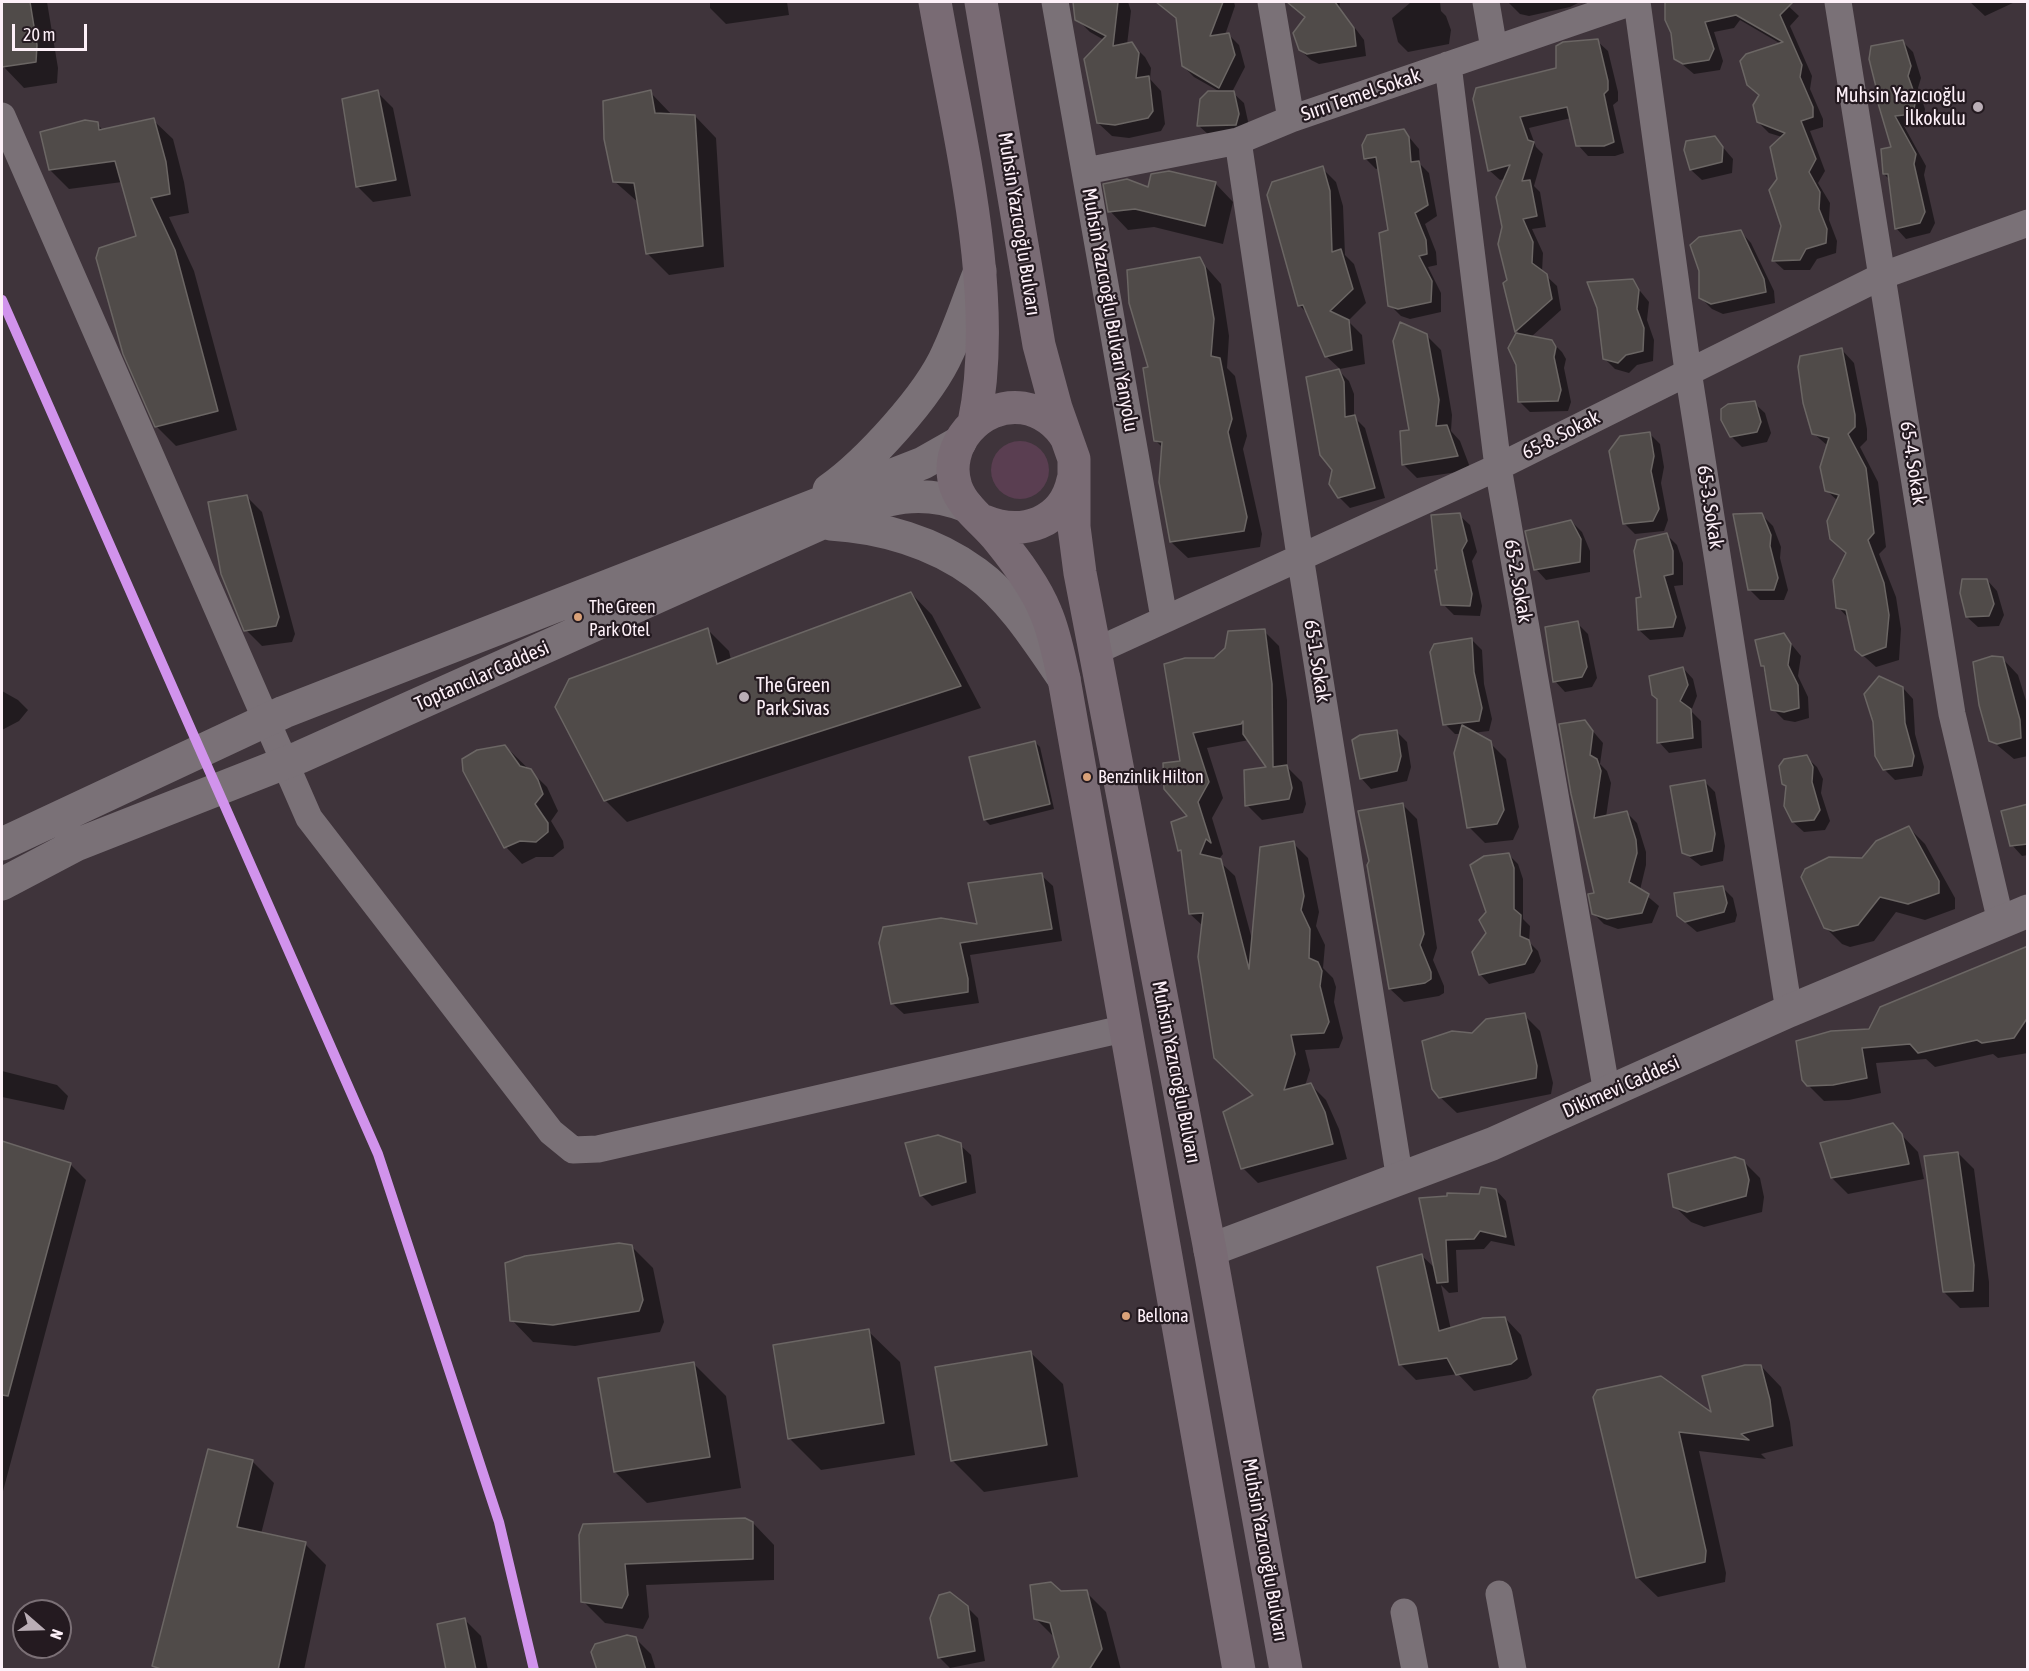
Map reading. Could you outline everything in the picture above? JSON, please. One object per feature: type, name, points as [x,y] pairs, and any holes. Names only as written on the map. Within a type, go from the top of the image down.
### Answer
[{"type":"main road","name":"Muhsin Yazıcıoğlu Bulvarı","points":[[935,2],[980,271],[981,381],[967,433],[953,471],[956,486],[975,514],[1014,562],[1046,612],[1064,679],[1239,1670]]},
{"type":"main road","name":"Muhsin Yazıcıoğlu Bulvarı","points":[[981,2],[1038,345],[1072,459],[1074,527],[1080,573],[1210,1250],[1286,1670]]},
{"type":"main road","points":[[967,433],[993,412],[1023,408],[1051,420],[1062,431],[1072,459],[1065,502],[1042,523],[1013,530],[975,514]]},
{"type":"street","name":"Muhsin Yazıcıoğlu Bulvarı Yanyolu","points":[[1055,2],[1164,618]]},
{"type":"street","points":[[1271,2],[1291,119]]},
{"type":"street","points":[[1486,2],[1494,49]]},
{"type":"street","name":"Sırrı Temel Sokak","points":[[1086,171],[1238,141],[1291,119],[1632,2]]},
{"type":"street","name":"65-3. Sokak","points":[[1636,2],[1688,371],[1789,1011]]},
{"type":"street","name":"65-4. Sokak","points":[[1839,2],[1952,714],[2014,917]]},
{"type":"street","name":"65-2. Sokak","points":[[1448,65],[1498,467],[1607,1093]]},
{"type":"street","points":[[2,116],[309,818],[551,1132],[573,1150],[609,1147],[1127,1028]]},
{"type":"street","name":"65-1. Sokak","points":[[1238,141],[1300,556],[1400,1180]]},
{"type":"street","name":"65-8. Sokak","points":[[1095,651],[1498,467],[1884,275],[2028,223]]},
{"type":"street","points":[[980,271],[948,354],[917,401],[812,516],[906,538],[937,551],[976,573],[996,592],[1036,639],[1064,679]]},
{"type":"street","name":"Toptancılar Caddesi","points":[[2,844],[68,831],[300,757],[922,463],[967,433]]},
{"type":"street","name":"Toptancılar Caddesi","points":[[2,884],[68,831],[284,712],[812,516],[924,495],[941,497],[975,514]]},
{"type":"street","name":"Dikimevi Caddesi","points":[[1210,1250],[1492,1144],[1789,1011],[2014,917]]},
{"type":"street","points":[[1499,1594],[1514,1670]]},
{"type":"street","points":[[1404,1612],[1415,1670]]},
{"type":"shaded area","points":[[1014,441],[1026,441],[1041,449],[1049,464],[1049,476],[1041,491],[1026,499],[1014,499],[999,491],[991,476],[991,464],[999,449]]},
{"type":"building","points":[[2,2],[30,2],[37,45],[36,62],[2,67]]},
{"type":"building","points":[[1073,2],[1118,2],[1113,46],[1132,42],[1139,53],[1136,78],[1149,76],[1153,111],[1148,118],[1115,125],[1097,123],[1084,59],[1106,36],[1075,20]]},
{"type":"building","points":[[1156,2],[1223,2],[1210,36],[1229,33],[1235,55],[1219,88],[1182,66],[1176,18]]},
{"type":"building","points":[[1287,2],[1335,2],[1354,28],[1356,46],[1307,54],[1299,50],[1293,33],[1305,17]]},
{"type":"building","points":[[1665,2],[1793,2],[1780,15],[1802,65],[1800,77],[1813,107],[1813,117],[1801,121],[1816,159],[1809,172],[1820,192],[1819,209],[1827,229],[1826,243],[1806,249],[1800,260],[1772,261],[1781,226],[1769,190],[1777,179],[1770,147],[1785,133],[1757,122],[1753,105],[1759,95],[1747,85],[1740,61],[1746,54],[1783,42],[1736,15],[1705,22],[1714,49],[1709,60],[1683,64],[1674,59],[1671,33],[1665,20]]},
{"type":"building","points":[[1598,39],[1608,81],[1608,90],[1604,94],[1614,142],[1604,146],[1576,146],[1567,107],[1520,117],[1528,140],[1534,142],[1522,181],[1530,180],[1537,216],[1523,219],[1533,242],[1532,263],[1547,274],[1552,299],[1515,332],[1503,283],[1507,280],[1498,244],[1502,227],[1496,197],[1510,165],[1488,171],[1473,99],[1476,88],[1556,68],[1556,46],[1563,42]]},
{"type":"building","points":[[1903,40],[1911,66],[1908,76],[1916,98],[1913,114],[1895,116],[1916,154],[1914,164],[1925,212],[1920,223],[1895,229],[1888,174],[1883,174],[1881,149],[1891,147],[1875,93],[1877,91],[1869,59],[1871,46]]},
{"type":"building","points":[[378,90],[396,180],[356,187],[342,99]]},
{"type":"building","points":[[651,90],[655,113],[695,115],[703,246],[646,254],[634,183],[613,182],[604,139],[603,101]]},
{"type":"building","points":[[1208,91],[1234,91],[1239,114],[1236,125],[1197,126],[1200,99]]},
{"type":"building","points":[[154,118],[166,162],[170,194],[151,198],[175,250],[218,411],[155,427],[123,354],[96,258],[99,248],[136,236],[115,161],[49,170],[40,132],[85,120],[98,122],[99,130]]},
{"type":"building","points":[[1404,129],[1409,137],[1411,162],[1419,161],[1428,205],[1415,213],[1426,240],[1427,254],[1419,256],[1432,281],[1431,302],[1398,309],[1388,306],[1379,233],[1388,230],[1376,157],[1364,159],[1362,145],[1367,135]]},
{"type":"building","points":[[1715,136],[1723,147],[1722,162],[1690,170],[1684,150],[1686,141]]},
{"type":"building","points":[[1323,166],[1330,191],[1332,252],[1341,249],[1353,289],[1330,311],[1349,320],[1352,350],[1325,357],[1303,305],[1298,306],[1267,195],[1272,182]]},
{"type":"building","points":[[1169,171],[1216,182],[1205,226],[1135,209],[1108,212],[1103,184],[1127,179],[1148,187],[1151,174]]},
{"type":"building","points":[[1741,230],[1764,279],[1766,292],[1711,304],[1699,298],[1699,271],[1690,245],[1699,237]]},
{"type":"building","points":[[1200,257],[1205,267],[1214,319],[1211,356],[1220,358],[1232,419],[1228,432],[1247,517],[1244,531],[1170,542],[1159,482],[1162,442],[1154,441],[1143,368],[1148,367],[1129,303],[1127,270]]},
{"type":"building","points":[[1633,279],[1639,290],[1637,309],[1644,328],[1643,351],[1626,355],[1618,363],[1603,359],[1597,308],[1587,282]]},
{"type":"building","points":[[1400,322],[1427,334],[1439,400],[1436,426],[1447,425],[1458,456],[1402,465],[1400,431],[1409,430],[1393,341]]},
{"type":"building","points":[[1516,333],[1552,340],[1556,347],[1554,357],[1561,390],[1558,401],[1518,402],[1516,365],[1508,348]]},
{"type":"building","points":[[1842,348],[1855,415],[1855,427],[1848,434],[1866,468],[1874,533],[1868,540],[1884,583],[1889,615],[1886,647],[1862,656],[1855,650],[1846,610],[1836,608],[1833,580],[1846,553],[1830,539],[1827,521],[1839,495],[1825,491],[1820,467],[1829,438],[1812,434],[1803,403],[1798,367],[1800,356]]},
{"type":"building","points":[[1339,369],[1344,382],[1345,417],[1355,415],[1375,488],[1338,498],[1329,484],[1332,470],[1320,455],[1306,377]]},
{"type":"building","points":[[1755,401],[1761,422],[1757,432],[1730,437],[1721,420],[1721,409],[1728,404]]},
{"type":"building","points":[[1650,432],[1654,456],[1651,471],[1659,509],[1653,521],[1623,524],[1609,451],[1620,436]]},
{"type":"building","points":[[247,495],[279,617],[276,626],[244,631],[221,574],[208,502]]},
{"type":"building","points":[[1460,513],[1467,541],[1462,550],[1472,594],[1470,606],[1441,605],[1435,570],[1437,570],[1431,515]]},
{"type":"building","points":[[1762,513],[1771,535],[1770,546],[1778,578],[1774,590],[1748,590],[1733,514]]},
{"type":"building","points":[[1571,520],[1581,539],[1580,562],[1534,570],[1525,531]]},
{"type":"building","points":[[1667,533],[1673,551],[1673,574],[1664,576],[1676,617],[1673,627],[1638,630],[1636,598],[1641,597],[1634,551],[1637,540]]},
{"type":"building","points":[[1962,579],[1987,579],[1994,604],[1989,616],[1966,617],[1960,593]]},
{"type":"building","name":"The Green Park Sivas","points":[[911,592],[961,686],[604,801],[555,707],[569,679],[708,628],[717,664]]},
{"type":"building","points":[[1578,621],[1587,667],[1582,677],[1553,682],[1545,627]]},
{"type":"building","points":[[1265,629],[1272,684],[1273,767],[1287,765],[1292,788],[1289,799],[1245,806],[1244,770],[1266,767],[1243,734],[1243,721],[1241,724],[1193,733],[1209,782],[1198,802],[1211,843],[1206,839],[1200,854],[1221,859],[1249,969],[1260,847],[1294,841],[1304,896],[1301,910],[1310,929],[1309,958],[1318,962],[1322,971],[1320,986],[1329,1022],[1324,1033],[1291,1035],[1295,1054],[1284,1090],[1311,1083],[1325,1112],[1333,1144],[1241,1169],[1223,1112],[1253,1095],[1214,1058],[1198,957],[1203,913],[1189,914],[1181,850],[1178,851],[1171,822],[1187,816],[1164,789],[1163,763],[1180,761],[1164,664],[1185,658],[1214,658],[1225,648],[1228,631]]},
{"type":"building","points":[[1784,633],[1791,644],[1788,665],[1798,685],[1799,708],[1784,712],[1771,710],[1764,666],[1761,666],[1755,640]]},
{"type":"building","points":[[1472,638],[1474,672],[1482,708],[1479,721],[1443,725],[1430,652],[1434,644]]},
{"type":"building","points":[[1992,656],[2003,657],[2020,720],[2021,738],[1997,744],[1989,741],[1979,705],[1973,662]]},
{"type":"building","points":[[1683,667],[1688,685],[1680,701],[1691,709],[1693,738],[1657,743],[1657,699],[1652,695],[1649,676]]},
{"type":"building","points":[[1879,676],[1903,687],[1905,723],[1914,756],[1912,766],[1883,770],[1875,756],[1873,722],[1864,694]]},
{"type":"building","points":[[1585,720],[1593,731],[1590,755],[1597,759],[1601,771],[1594,818],[1627,811],[1636,840],[1637,853],[1629,882],[1649,894],[1642,913],[1607,919],[1592,914],[1588,894],[1594,893],[1571,794],[1559,724]]},
{"type":"building","points":[[1462,725],[1491,741],[1504,810],[1497,824],[1467,828],[1454,753]]},
{"type":"building","points":[[1397,730],[1401,756],[1397,771],[1360,779],[1352,740],[1360,735]]},
{"type":"building","points":[[1035,741],[1050,804],[984,820],[969,757]]},
{"type":"building","points":[[505,745],[520,766],[531,769],[538,780],[543,794],[535,804],[548,823],[548,832],[536,842],[520,841],[504,848],[463,771],[462,759],[477,750]]},
{"type":"building","points":[[1807,755],[1813,767],[1812,782],[1820,810],[1814,820],[1792,822],[1784,806],[1786,786],[1782,784],[1779,766],[1784,759]]},
{"type":"building","points":[[1705,780],[1715,834],[1712,851],[1690,856],[1682,853],[1670,786]]},
{"type":"building","points":[[1403,803],[1424,934],[1420,945],[1431,972],[1431,979],[1425,983],[1389,989],[1367,865],[1369,861],[1358,811]]},
{"type":"building","points":[[2028,804],[2028,844],[2010,846],[2001,811]]},
{"type":"building","points":[[1909,826],[1939,881],[1939,893],[1908,904],[1880,897],[1858,925],[1833,931],[1824,928],[1801,877],[1805,869],[1829,857],[1862,858],[1876,841]]},
{"type":"building","points":[[1509,853],[1514,868],[1514,909],[1521,915],[1520,936],[1529,940],[1532,951],[1525,964],[1479,975],[1472,952],[1486,933],[1479,920],[1486,912],[1470,865],[1484,856]]},
{"type":"building","points":[[1042,873],[1052,929],[960,943],[968,979],[968,992],[891,1004],[879,943],[883,927],[941,918],[977,924],[968,883]]},
{"type":"building","points":[[1723,886],[1727,903],[1724,912],[1685,922],[1677,916],[1674,893]]},
{"type":"building","points":[[2028,946],[2028,1017],[2014,1038],[1982,1043],[1977,1040],[1918,1053],[1910,1044],[1862,1048],[1867,1078],[1833,1085],[1807,1086],[1802,1080],[1796,1041],[1831,1031],[1869,1029],[1880,1007]]},
{"type":"building","points":[[1525,1013],[1537,1066],[1536,1078],[1439,1098],[1432,1089],[1422,1041],[1452,1031],[1472,1033],[1486,1019]]},
{"type":"building","points":[[1893,1123],[1902,1134],[1909,1164],[1831,1178],[1820,1143]]},
{"type":"building","points":[[938,1135],[961,1143],[966,1182],[920,1196],[905,1143]]},
{"type":"building","points":[[2,1141],[71,1163],[8,1396],[2,1395]]},
{"type":"building","points":[[1958,1152],[1974,1265],[1973,1291],[1943,1292],[1924,1156]]},
{"type":"building","points":[[1735,1157],[1744,1160],[1749,1180],[1746,1196],[1687,1212],[1673,1207],[1668,1174]]},
{"type":"building","points":[[1481,1187],[1496,1189],[1506,1237],[1480,1231],[1474,1239],[1446,1240],[1448,1282],[1437,1283],[1419,1198],[1447,1196],[1447,1193],[1479,1194]]},
{"type":"building","points":[[619,1243],[632,1245],[643,1300],[639,1311],[553,1325],[510,1321],[505,1263],[525,1256]]},
{"type":"building","points":[[1422,1254],[1439,1331],[1483,1318],[1505,1317],[1517,1359],[1511,1364],[1456,1375],[1447,1358],[1399,1365],[1377,1267]]},
{"type":"building","points":[[869,1329],[884,1423],[788,1439],[773,1345]]},
{"type":"building","points":[[1031,1351],[1047,1445],[951,1461],[935,1367]]},
{"type":"building","points":[[694,1362],[710,1457],[614,1472],[598,1378]]},
{"type":"building","points":[[1745,1365],[1761,1365],[1770,1400],[1773,1426],[1741,1434],[1749,1440],[1679,1432],[1706,1551],[1705,1562],[1636,1578],[1593,1397],[1597,1390],[1661,1376],[1711,1412],[1702,1376]]},
{"type":"building","points":[[208,1449],[253,1460],[237,1527],[306,1542],[278,1670],[164,1670],[152,1666]]},
{"type":"building","points":[[745,1518],[753,1522],[753,1559],[625,1564],[628,1595],[622,1608],[581,1602],[579,1535],[583,1524]]},
{"type":"building","points":[[1051,1582],[1061,1591],[1087,1590],[1102,1649],[1089,1670],[1051,1670],[1059,1657],[1050,1623],[1034,1619],[1030,1585]]},
{"type":"building","points":[[950,1592],[968,1606],[975,1651],[938,1658],[930,1618],[939,1595]]},
{"type":"building","points":[[465,1618],[476,1670],[446,1670],[437,1624]]},
{"type":"building","points":[[627,1635],[636,1637],[646,1670],[597,1670],[591,1652],[595,1644]]},
{"type":"transit line","points":[[2,300],[378,1154],[499,1522],[534,1670]]},
{"type":"place","name":"Muhsin Yazıcıoğlu İlkokulu","points":[[1978,107]]},
{"type":"place","name":"The Green Park Otel","points":[[578,617]]},
{"type":"place","name":"The Green Park Sivas","points":[[744,697]]},
{"type":"place","name":"Benzinlik Hilton","points":[[1087,777]]},
{"type":"place","name":"Bellona","points":[[1126,1316]]}]
